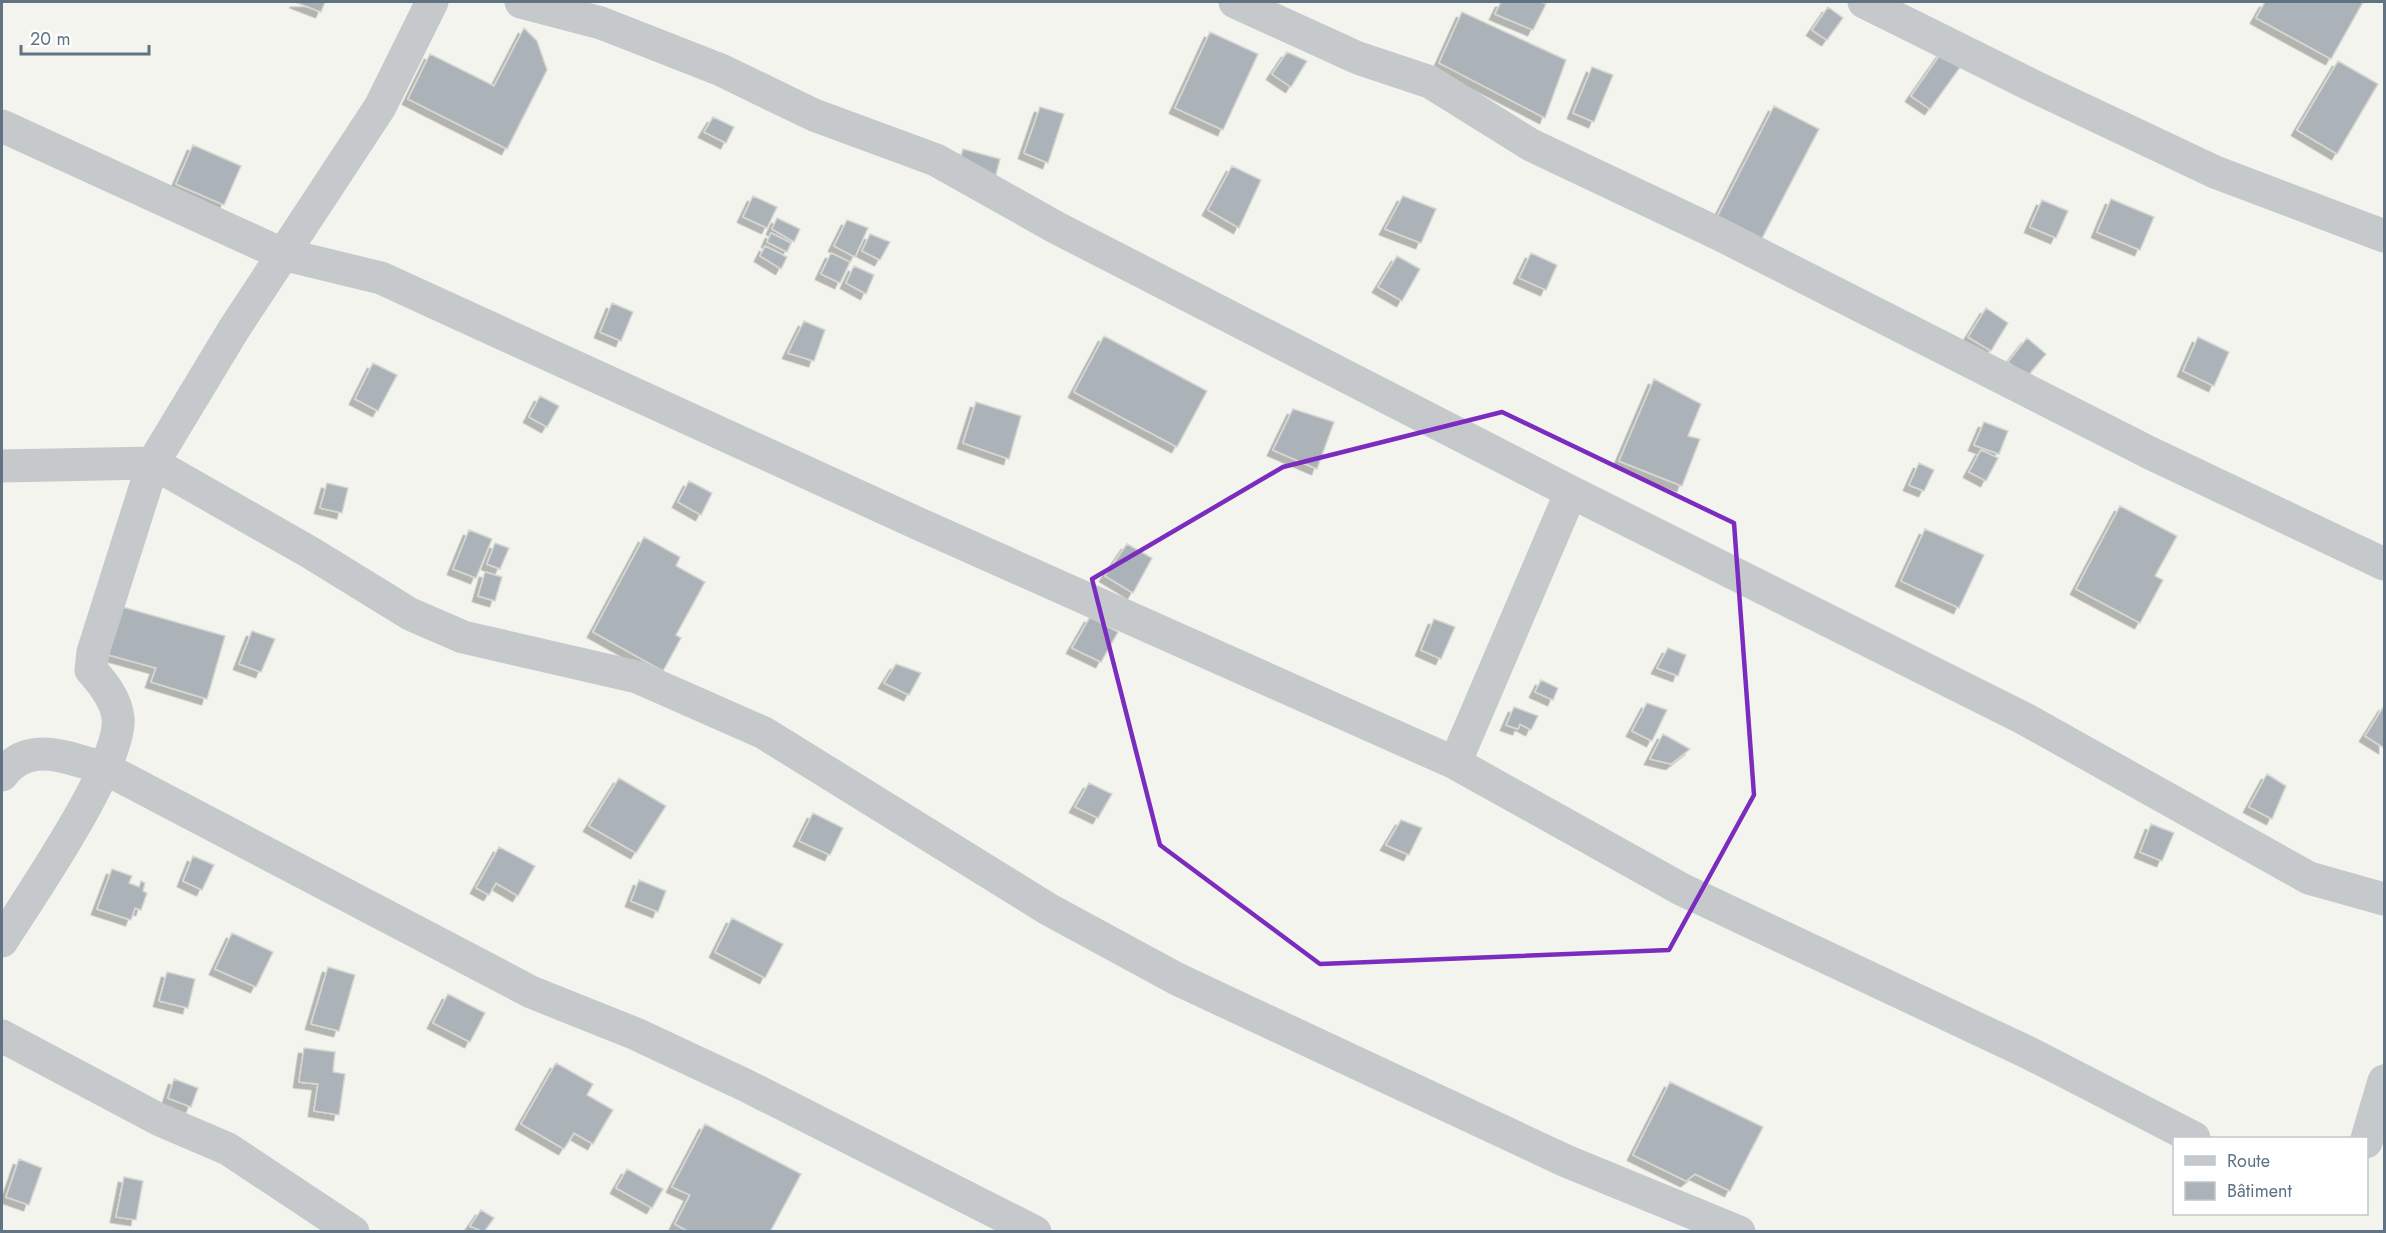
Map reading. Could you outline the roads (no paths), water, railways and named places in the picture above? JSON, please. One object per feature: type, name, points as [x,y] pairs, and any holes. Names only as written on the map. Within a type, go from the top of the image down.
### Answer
[{"type":"street","points":[[2,941],[106,769],[118,730],[118,718],[104,685],[91,670],[93,652],[153,463],[282,254],[380,107],[432,2]]},
{"type":"street","points":[[521,2],[601,23],[721,70],[814,115],[936,160],[1057,228],[1570,492],[2025,719],[2309,878],[2385,899]]},
{"type":"street","points":[[1235,2],[1358,58],[1430,82],[1531,145],[1719,234],[2150,453],[2385,564]]},
{"type":"street","points":[[1864,2],[2035,87],[2215,172],[2385,236]]},
{"type":"street","points":[[2,126],[282,254],[381,278],[919,524],[1455,763],[1681,889],[2029,1053],[2192,1137]]},
{"type":"street","points":[[2,466],[153,463],[311,553],[410,614],[463,637],[637,677],[764,733],[1048,909],[1178,980],[1287,1033],[1566,1161],[1739,1232]]},
{"type":"street","points":[[1455,763],[1570,492]]},
{"type":"street","points":[[2,774],[17,760],[30,754],[46,753],[106,769],[531,993],[636,1034],[745,1085],[1035,1232]]},
{"type":"street","points":[[2,1036],[158,1119],[228,1149],[353,1232]]},
{"type":"street","points":[[2368,1139],[2382,1091]]}]
